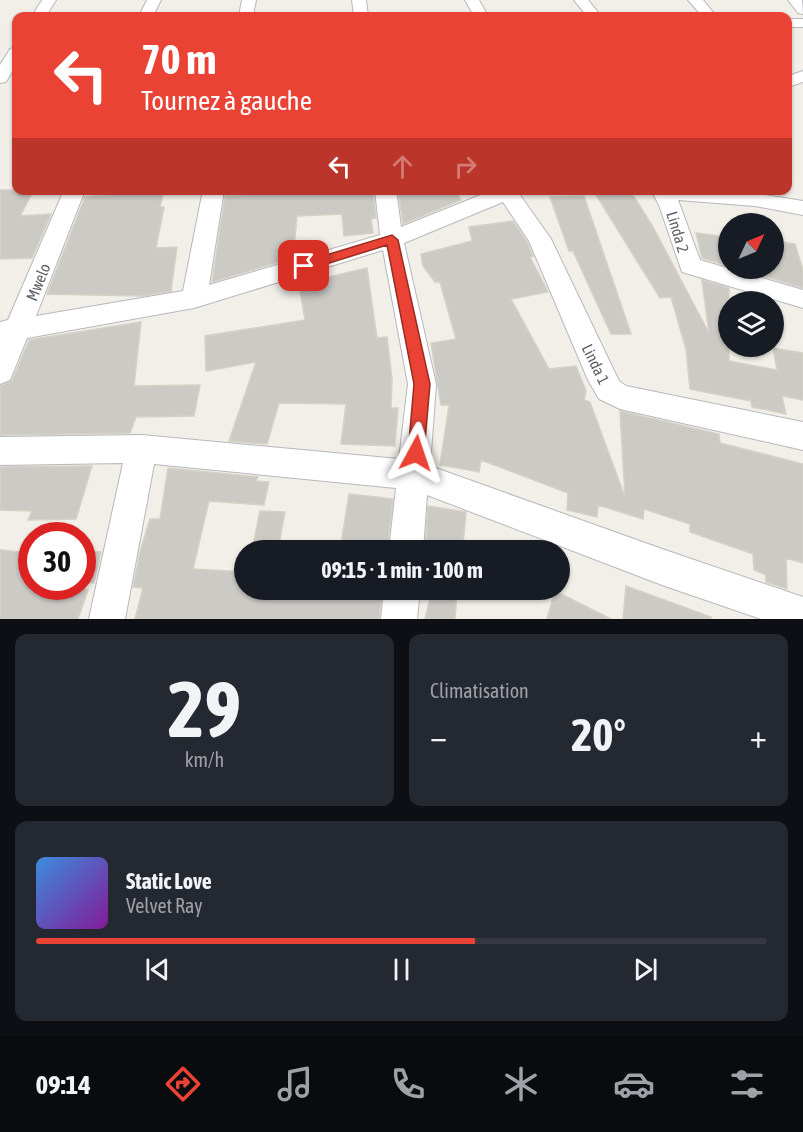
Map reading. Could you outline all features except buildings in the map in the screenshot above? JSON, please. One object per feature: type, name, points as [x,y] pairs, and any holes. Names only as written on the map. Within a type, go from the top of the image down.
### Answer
[{"type":"street","points":[[581,0],[591,12]]},
{"type":"street","points":[[695,0],[706,12]]},
{"type":"street","points":[[795,0],[803,10]]},
{"type":"street","points":[[0,79],[12,59]]},
{"type":"street","name":"Mwelo","points":[[0,372],[10,330],[73,195]]},
{"type":"street","points":[[194,299],[213,195]]},
{"type":"street","points":[[386,195],[392,240],[422,384],[407,540]]},
{"type":"street","points":[[10,330],[194,299],[392,240],[504,195]]},
{"type":"street","name":"Linda 1","points":[[513,195],[540,239],[602,380],[609,390],[620,397],[803,436]]},
{"type":"street","name":"Linda 2","points":[[663,195],[670,206],[686,261],[690,266],[803,299]]},
{"type":"street","points":[[703,195],[803,208]]},
{"type":"street","points":[[107,619],[142,449]]},
{"type":"street","points":[[0,451],[142,449],[414,476],[662,567],[803,615]]},
{"type":"street","points":[[399,619],[401,600]]},
{"type":"route","points":[[304,266],[392,240],[422,384],[416,453]]}]
